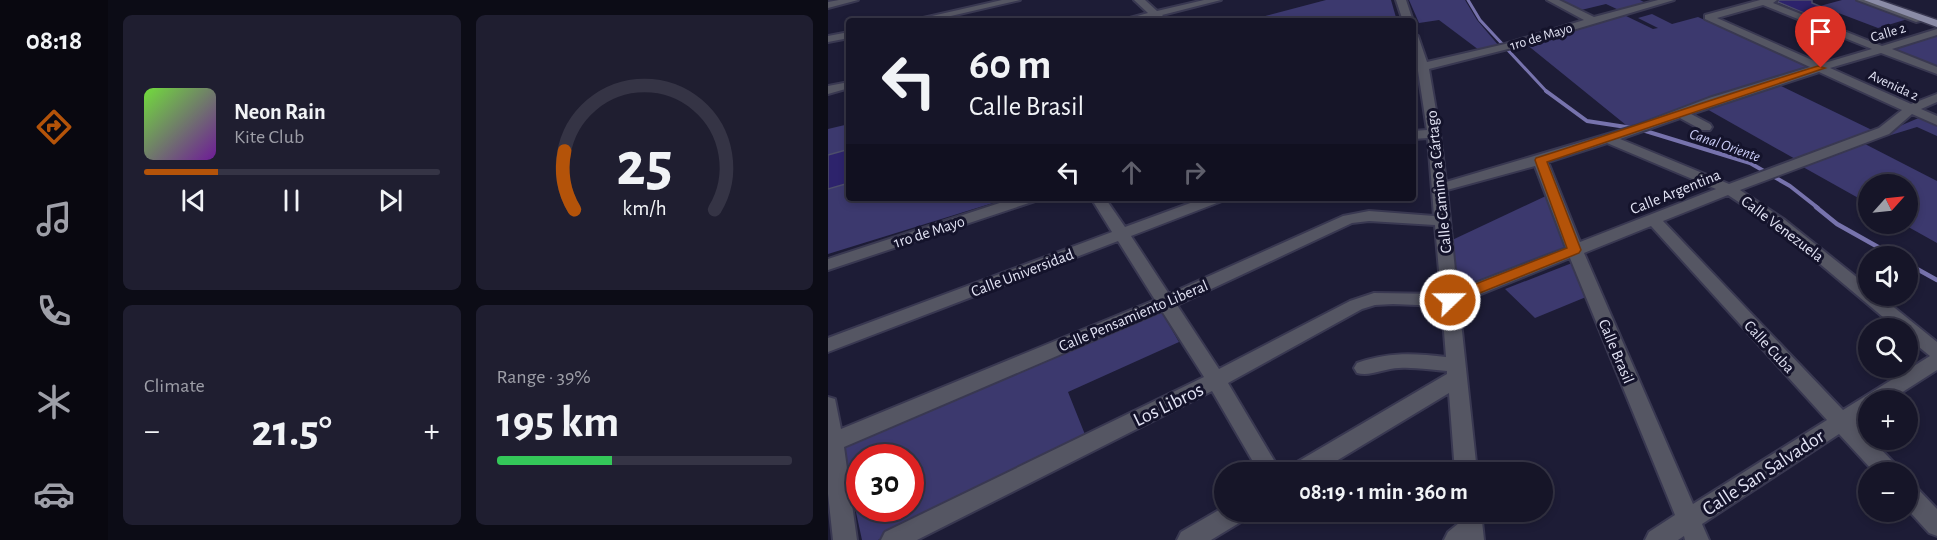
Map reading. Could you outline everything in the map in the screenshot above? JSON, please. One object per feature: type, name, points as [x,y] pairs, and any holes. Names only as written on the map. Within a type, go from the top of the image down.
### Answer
[{"type":"main road","points":[[1869,0],[1937,23]]},
{"type":"main road","points":[[1879,0],[1937,23]]},
{"type":"street","points":[[828,5],[853,0]]},
{"type":"street","points":[[962,0],[974,18]]},
{"type":"street","points":[[929,18],[1014,0]]},
{"type":"street","points":[[1139,0],[1160,18]]},
{"type":"street","points":[[1137,18],[1216,0]]},
{"type":"street","points":[[1401,0],[1407,18]]},
{"type":"street","points":[[1552,0],[1593,20]]},
{"type":"street","name":"1ro de Mayo","points":[[1418,68],[1508,46],[1669,0]]},
{"type":"street","points":[[1862,0],[1937,23]]},
{"type":"street","points":[[1767,1],[1937,71]]},
{"type":"street","name":"Avenida 2","points":[[1767,1],[1708,17],[1937,121]]},
{"type":"street","name":"Calle 2","points":[[1439,188],[1540,160],[1937,32]]},
{"type":"street","points":[[828,39],[846,36]]},
{"type":"street","name":"Calle Camino a Cártago","points":[[1418,68],[1434,134],[1465,462]]},
{"type":"street","points":[[828,90],[846,86]]},
{"type":"street","name":"Calle Argentina","points":[[1450,300],[1884,130],[1910,109],[1937,98]]},
{"type":"street","points":[[1680,113],[1706,127]]},
{"type":"street","points":[[1416,135],[1434,134]]},
{"type":"street","name":"Calle Venezuela","points":[[1608,138],[1730,189],[1780,223],[1937,352]]},
{"type":"street","name":"Calle Brasil","points":[[1540,160],[1575,250],[1692,530]]},
{"type":"street","name":"1ro de Mayo","points":[[828,265],[1021,201]]},
{"type":"street","points":[[1100,201],[1216,380],[1264,462]]},
{"type":"street","name":"Calle Universidad","points":[[828,345],[1209,201]]},
{"type":"street","name":"Calle Pensamiento Liberal","points":[[830,443],[1166,303],[1348,219],[1369,216],[1443,221]]},
{"type":"street","name":"Calle Cuba","points":[[1653,219],[1879,462]]},
{"type":"street","name":"Los Libros","points":[[893,540],[1216,380],[1356,305],[1374,299],[1450,300]]},
{"type":"street","points":[[1364,368],[1380,361],[1396,360],[1457,372]]},
{"type":"street","points":[[1891,390],[1937,361]]},
{"type":"street","points":[[1316,462],[1457,372]]},
{"type":"street","points":[[828,405],[830,443],[845,540]]},
{"type":"street","name":"Calle San Salvador","points":[[1657,540],[1692,530],[1858,411]]},
{"type":"street","points":[[1918,505],[1937,525]]},
{"type":"street","points":[[1189,540],[1219,522]]},
{"type":"shaded area","points":[[1326,0],[1391,0],[1396,18],[1257,18]]},
{"type":"shaded area","points":[[1409,0],[1465,0],[1477,20],[1499,46],[1479,50],[1439,20],[1419,23]]},
{"type":"shaded area","points":[[1555,0],[1640,0],[1648,4],[1621,11],[1606,4],[1577,11]]},
{"type":"shaded area","points":[[1842,0],[1859,0],[1911,18],[1878,28],[1820,6]]},
{"type":"shaded area","points":[[1652,14],[1672,24],[1698,17],[1808,66],[1650,129],[1626,125],[1526,44],[1624,15],[1653,29],[1658,28],[1638,18]]},
{"type":"shaded area","points":[[1937,34],[1937,69],[1890,50]]},
{"type":"shaded area","points":[[1779,85],[1874,131],[1797,160],[1705,108]]},
{"type":"shaded area","points":[[1921,117],[1937,124],[1937,136],[1917,127],[1891,135],[1888,131]]},
{"type":"shaded area","points":[[846,125],[846,201],[992,201],[993,203],[828,254],[828,129]]},
{"type":"shaded area","points":[[1865,144],[1937,181],[1937,243],[1918,232],[1918,174],[1858,174],[1858,198],[1803,167]]},
{"type":"shaded area","points":[[1548,195],[1569,248],[1454,293],[1450,241]]},
{"type":"shaded area","points":[[1572,263],[1586,297],[1535,318],[1505,289]]},
{"type":"shaded area","points":[[1161,311],[1179,342],[1068,392],[1086,437],[924,517],[924,444],[846,444],[846,466],[841,443]]},
{"type":"shaded area","points":[[858,522],[914,522],[878,540],[862,540]]},
{"type":"building","points":[[1779,0],[1812,0],[1812,3],[1827,9],[1806,14],[1778,2]]},
{"type":"building","points":[[846,150],[846,184],[828,189],[828,155]]},
{"type":"waterway","name":"Canal Oriente","points":[[1468,0],[1480,20],[1546,91]]},
{"type":"waterway","name":"Canal Oriente","points":[[1546,91],[1587,121],[1639,129],[1750,163],[1790,186],[1818,208]]},
{"type":"waterway","name":"Canal Oriente","points":[[1816,207],[1837,224],[1876,246]]},
{"type":"waterway","name":"Canal Oriente","points":[[1918,270],[1937,280]]},
{"type":"route","points":[[1450,300],[1575,250],[1540,160],[1639,129],[1713,101],[1821,68]]}]
